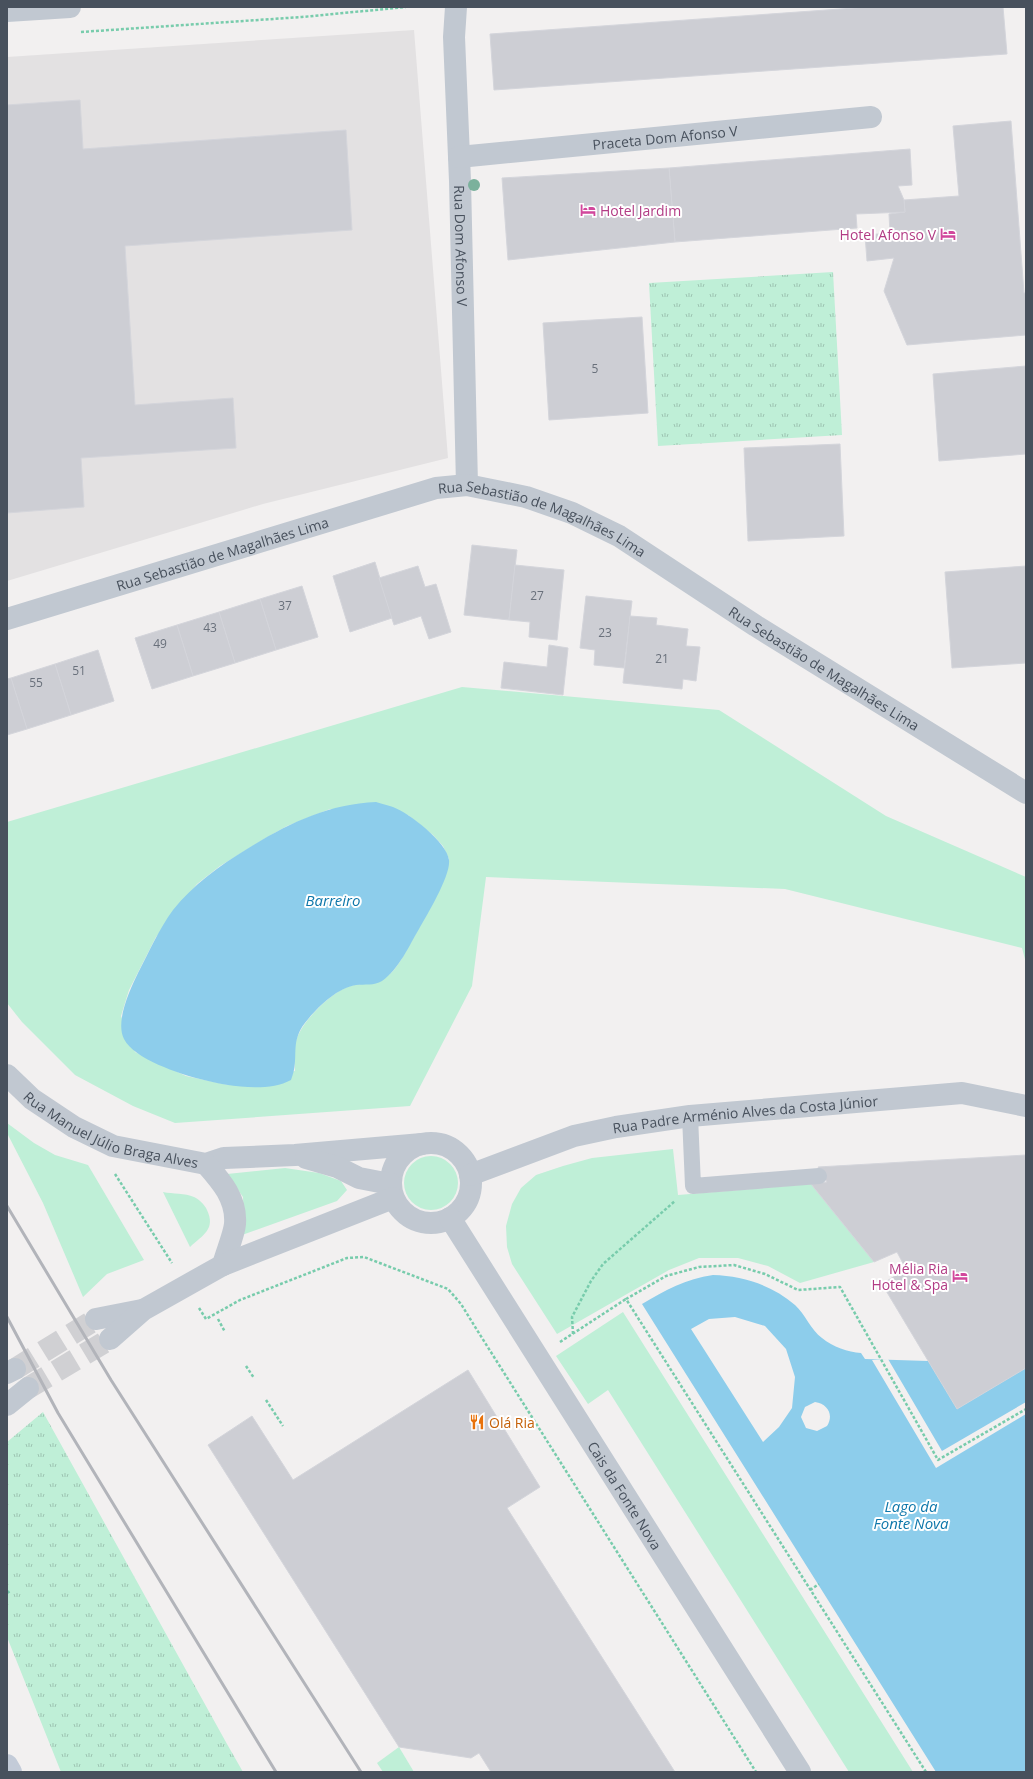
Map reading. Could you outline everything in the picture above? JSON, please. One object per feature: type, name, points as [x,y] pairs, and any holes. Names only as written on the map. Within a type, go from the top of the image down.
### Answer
[{"type":"main road","points":[[7,1765],[12,1772]]},
{"type":"street","points":[[7,11],[70,7]]},
{"type":"street","name":"Rua Dom Afonso V","points":[[456,7],[454,37],[459,157],[467,485]]},
{"type":"street","name":"Praceta Dom Afonso V","points":[[459,157],[871,117]]},
{"type":"street","name":"Rua Sebastião de Magalhães Lima","points":[[7,619],[436,488],[467,485],[526,497],[572,512],[619,536],[756,626],[1026,793]]},
{"type":"street","name":"Rua Manuel Júlio Braga Alves","points":[[7,1075],[32,1099],[74,1127],[113,1146],[206,1164],[224,1158],[295,1155],[422,1144]]},
{"type":"street","name":"Rua Padre Arménio Alves da Costa Júnior","points":[[470,1175],[574,1136],[616,1127],[690,1116],[962,1093],[1026,1106]]},
{"type":"street","points":[[435,1143],[447,1146],[458,1153],[466,1163],[470,1175],[471,1187],[467,1200],[461,1210],[450,1218],[440,1222],[428,1224],[407,1216],[399,1208],[392,1191],[392,1173],[399,1158],[412,1148],[422,1144],[435,1143]]},
{"type":"street","name":"Rua Manuel Júlio Braga Alves","points":[[295,1155],[337,1167],[359,1178],[392,1191]]},
{"type":"street","points":[[206,1164],[220,1180],[231,1199],[235,1224],[223,1266]]},
{"type":"street","points":[[110,1339],[143,1310],[223,1266],[392,1191]]},
{"type":"street","name":"Cais da Fonte Nova","points":[[450,1218],[800,1772]]},
{"type":"street","points":[[96,1319],[143,1310]]},
{"type":"street","points":[[7,1405],[28,1388]]},
{"type":"lane","points":[[690,1116],[693,1186],[819,1176]]},
{"type":"path","points":[[77,32],[302,17],[406,7]]},
{"type":"path","points":[[114,1171],[206,1319],[240,1300],[347,1258],[364,1257],[448,1289],[461,1304],[756,1772]]},
{"type":"path","points":[[573,1334],[572,1317],[591,1281],[603,1264],[693,1186]]},
{"type":"path","points":[[555,1345],[626,1299],[666,1276],[699,1267],[734,1265],[765,1274],[798,1290],[840,1287],[938,1460],[1026,1409]]},
{"type":"path","points":[[626,1299],[926,1772]]},
{"type":"path","points":[[218,1319],[225,1332]]},
{"type":"path","points":[[246,1366],[254,1378]]},
{"type":"path","points":[[266,1400],[283,1426]]},
{"type":"path","points":[[810,1590],[819,1584]]},
{"type":"shaded area","points":[[414,30],[448,458],[263,504],[7,581],[7,57]]},
{"type":"green space","points":[[833,272],[842,435],[658,446],[649,283]]},
{"type":"green space","points":[[462,687],[719,710],[886,816],[1026,877],[1026,963],[1022,948],[785,889],[486,877],[472,986],[410,1106],[175,1123],[133,1106],[75,1075],[22,1022],[7,1003],[7,822]],"holes":[[[330,809],[408,815],[433,835],[443,846],[449,859],[431,903],[416,934],[392,972],[376,982],[350,986],[342,989],[334,994],[310,1017],[299,1033],[296,1041],[294,1052],[295,1071],[228,1085],[186,1076],[135,1052],[121,1016],[129,990],[156,937],[197,884],[220,866],[287,826]]]},
{"type":"green space","points":[[7,1123],[34,1143],[55,1155],[88,1165],[144,1260],[107,1274],[83,1297],[43,1203],[7,1133]]},
{"type":"green space","points":[[673,1149],[678,1195],[811,1184],[874,1262],[800,1283],[768,1266],[738,1258],[699,1258],[669,1270],[557,1334],[512,1264],[507,1247],[506,1226],[512,1204],[521,1188],[536,1175],[592,1158]]},
{"type":"green space","points":[[431,1156],[441,1158],[450,1164],[456,1173],[458,1183],[456,1193],[450,1202],[441,1208],[431,1210],[421,1208],[412,1202],[406,1193],[404,1183],[406,1173],[412,1164],[421,1158]]},
{"type":"green space","points":[[285,1168],[319,1173],[341,1181],[347,1190],[337,1201],[242,1235],[244,1226],[243,1197],[227,1174]]},
{"type":"green space","points":[[163,1192],[194,1197],[206,1208],[210,1222],[209,1227],[207,1231],[190,1247]]},
{"type":"green space","points":[[623,1312],[913,1772],[849,1772],[608,1390],[588,1404],[556,1356]]},
{"type":"green space","points":[[43,1412],[243,1772],[61,1772],[7,1637],[7,1442]]},
{"type":"green space","points":[[399,1747],[414,1772],[383,1772],[377,1763]]},
{"type":"water","name":"Barreiro","points":[[376,802],[400,810],[435,837],[447,853],[449,867],[433,905],[399,964],[394,970],[379,983],[356,985],[336,993],[319,1007],[302,1027],[296,1042],[295,1064],[291,1080],[281,1084],[259,1087],[234,1086],[210,1082],[158,1065],[137,1053],[129,1046],[124,1039],[121,1023],[128,997],[138,973],[163,925],[173,910],[189,892],[207,876],[227,862],[277,831],[325,811]]},
{"type":"water","name":"Lago da Fonte Nova","points":[[713,1275],[735,1277],[757,1283],[777,1292],[795,1305],[818,1335],[831,1344],[851,1352],[861,1353],[865,1359],[928,1361],[1026,1368],[1026,1772],[936,1772],[642,1304],[676,1286]],"holes":[[[735,1317],[765,1326],[786,1349],[795,1377],[792,1408],[779,1427],[763,1442],[691,1329],[709,1319]],[[815,1402],[823,1405],[830,1414],[827,1426],[817,1431],[806,1428],[801,1417],[805,1407]]]},
{"type":"pier","points":[[888,1359],[942,1451],[1026,1402],[1026,1414],[936,1468],[872,1360]]},
{"type":"building","points":[[868,7],[1003,7],[1007,54],[494,90],[490,34]]},
{"type":"building","points":[[80,100],[83,149],[346,130],[352,230],[125,246],[135,405],[233,398],[236,448],[81,458],[84,507],[7,513],[7,105]]},
{"type":"building","name":"Hotel Afonso V","points":[[1011,121],[1024,293],[1026,293],[1026,335],[907,345],[884,291],[894,258],[867,261],[865,235],[890,233],[889,214],[905,212],[904,200],[959,196],[953,126]]},
{"type":"building","points":[[910,149],[912,185],[898,186],[904,200],[905,212],[856,214],[857,228],[675,242],[669,168]]},
{"type":"building","name":"Hotel Jardim","points":[[669,168],[675,242],[508,260],[502,178]]},
{"type":"building","points":[[642,317],[648,413],[549,420],[543,323]]},
{"type":"building","points":[[1026,366],[1026,454],[939,461],[933,374]]},
{"type":"building","points":[[840,444],[844,536],[748,541],[744,448]]},
{"type":"building","points":[[472,545],[517,550],[509,620],[464,615]]},
{"type":"building","points":[[375,562],[392,618],[350,632],[333,576]]},
{"type":"building","points":[[515,565],[564,570],[557,640],[529,637],[530,622],[509,620]]},
{"type":"building","points":[[418,566],[425,587],[436,584],[451,632],[429,639],[421,616],[394,625],[379,578]]},
{"type":"building","points":[[1026,566],[1026,663],[952,668],[945,572]]},
{"type":"building","points":[[302,586],[318,637],[276,650],[260,599]]},
{"type":"building","points":[[586,596],[632,601],[624,668],[594,665],[595,650],[580,648]]},
{"type":"building","points":[[260,599],[276,650],[235,663],[219,612]]},
{"type":"building","points":[[219,612],[235,663],[193,676],[177,625]]},
{"type":"building","points":[[630,616],[657,618],[656,625],[688,629],[686,646],[700,647],[696,681],[683,679],[682,689],[623,683]]},
{"type":"building","points":[[177,625],[193,676],[152,689],[135,638]]},
{"type":"building","points":[[549,645],[568,648],[563,695],[501,688],[504,662],[547,667]]},
{"type":"building","points":[[98,650],[114,701],[71,715],[55,664]]},
{"type":"building","points":[[55,664],[71,715],[27,729],[11,678]]},
{"type":"building","points":[[11,678],[27,729],[7,735],[7,679]]},
{"type":"building","name":"Mélia Ria Hotel & Spa","points":[[1026,1155],[1026,1368],[957,1409],[882,1284],[906,1269],[897,1252],[874,1262],[811,1184],[827,1182],[818,1167]]},
{"type":"building","points":[[468,1370],[540,1487],[507,1508],[675,1772],[491,1772],[479,1753],[471,1758],[399,1747],[208,1445],[252,1416],[293,1480]]},
{"type":"tunnel","points":[[15,1369],[96,1319]]},
{"type":"tunnel","points":[[28,1388],[110,1339]]},
{"type":"railway","points":[[7,1206],[111,1380],[361,1772]]},
{"type":"railway","points":[[7,1317],[58,1413],[276,1772]]},
{"type":"place","name":"Hotel Jardim","points":[[588,210]]},
{"type":"place","name":"Hotel Afonso V","points":[[948,234]]},
{"type":"place","name":"Mélia Ria Hotel & Spa","points":[[960,1276]]},
{"type":"place","name":"Olá Ria","points":[[477,1422]]}]
